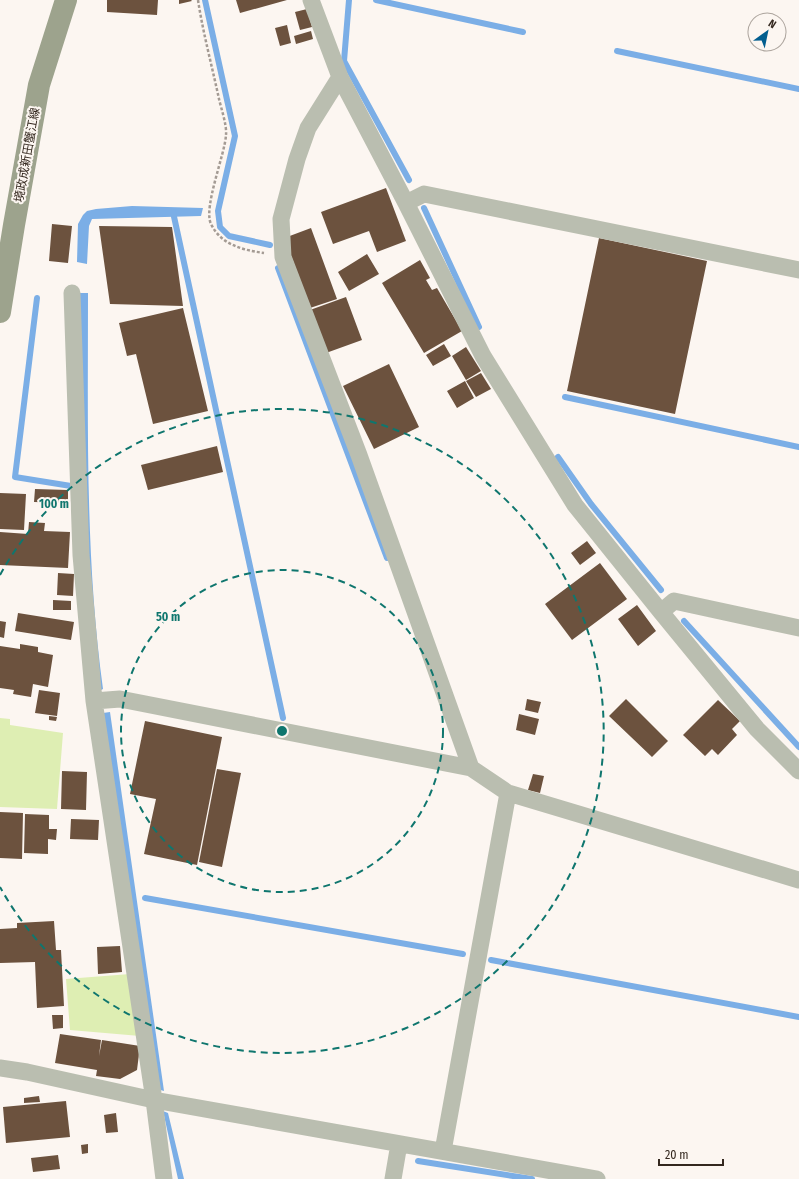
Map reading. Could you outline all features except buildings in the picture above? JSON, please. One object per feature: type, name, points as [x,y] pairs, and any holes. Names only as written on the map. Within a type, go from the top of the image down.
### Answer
[{"type":"main road","name":"境政成新田蟹江線","points":[[0,312],[7,222],[39,85],[66,0]]},
{"type":"street","points":[[311,0],[340,77],[406,203],[483,356],[571,498],[661,612],[757,729],[799,770]]},
{"type":"street","points":[[340,77],[308,128],[297,159],[281,219],[283,256],[359,455],[471,768]]},
{"type":"street","points":[[406,203],[424,194],[799,270]]},
{"type":"street","points":[[72,292],[81,555],[94,701],[154,1100],[164,1179]]},
{"type":"street","points":[[661,612],[674,602],[799,628]]},
{"type":"street","points":[[94,701],[120,699],[471,768],[508,793],[799,880]]},
{"type":"street","points":[[443,1151],[508,793]]},
{"type":"street","points":[[0,1068],[27,1072],[154,1100],[597,1179]]},
{"type":"street","points":[[393,1179],[400,1144]]},
{"type":"path","points":[[198,0],[226,134],[210,202],[210,223],[218,235],[243,250],[283,256]]},
{"type":"green space","points":[[0,718],[10,719],[10,725],[63,733],[57,809],[0,807]]},
{"type":"green space","points":[[130,974],[140,1036],[70,1030],[66,979]]},
{"type":"water","points":[[132,206],[203,208],[201,216],[92,219],[89,226],[87,264],[77,262],[78,224],[83,215],[87,211],[96,209]]},
{"type":"water","points":[[79,293],[88,293],[88,442],[90,541],[97,640],[103,689],[101,690],[91,644]]},
{"type":"water","points":[[110,712],[164,1091],[157,1089],[103,713]]},
{"type":"water","points":[[163,1111],[168,1113],[184,1179],[178,1179]]},
{"type":"waterway","points":[[205,0],[235,136],[218,211],[220,227],[229,236],[270,245]]},
{"type":"waterway","points":[[349,0],[344,61],[409,180]]},
{"type":"waterway","points":[[376,0],[523,32]]},
{"type":"waterway","points":[[617,51],[799,89]]},
{"type":"waterway","points":[[424,208],[479,327]]},
{"type":"waterway","points":[[173,212],[283,718]]},
{"type":"waterway","points":[[278,268],[387,558]]},
{"type":"waterway","points":[[37,298],[15,477],[71,486]]},
{"type":"waterway","points":[[565,397],[799,447]]},
{"type":"waterway","points":[[558,457],[591,504],[661,590]]},
{"type":"waterway","points":[[684,621],[799,747]]},
{"type":"waterway","points":[[145,898],[463,954]]},
{"type":"waterway","points":[[491,960],[799,1017]]},
{"type":"waterway","points":[[418,1161],[532,1179]]}]
